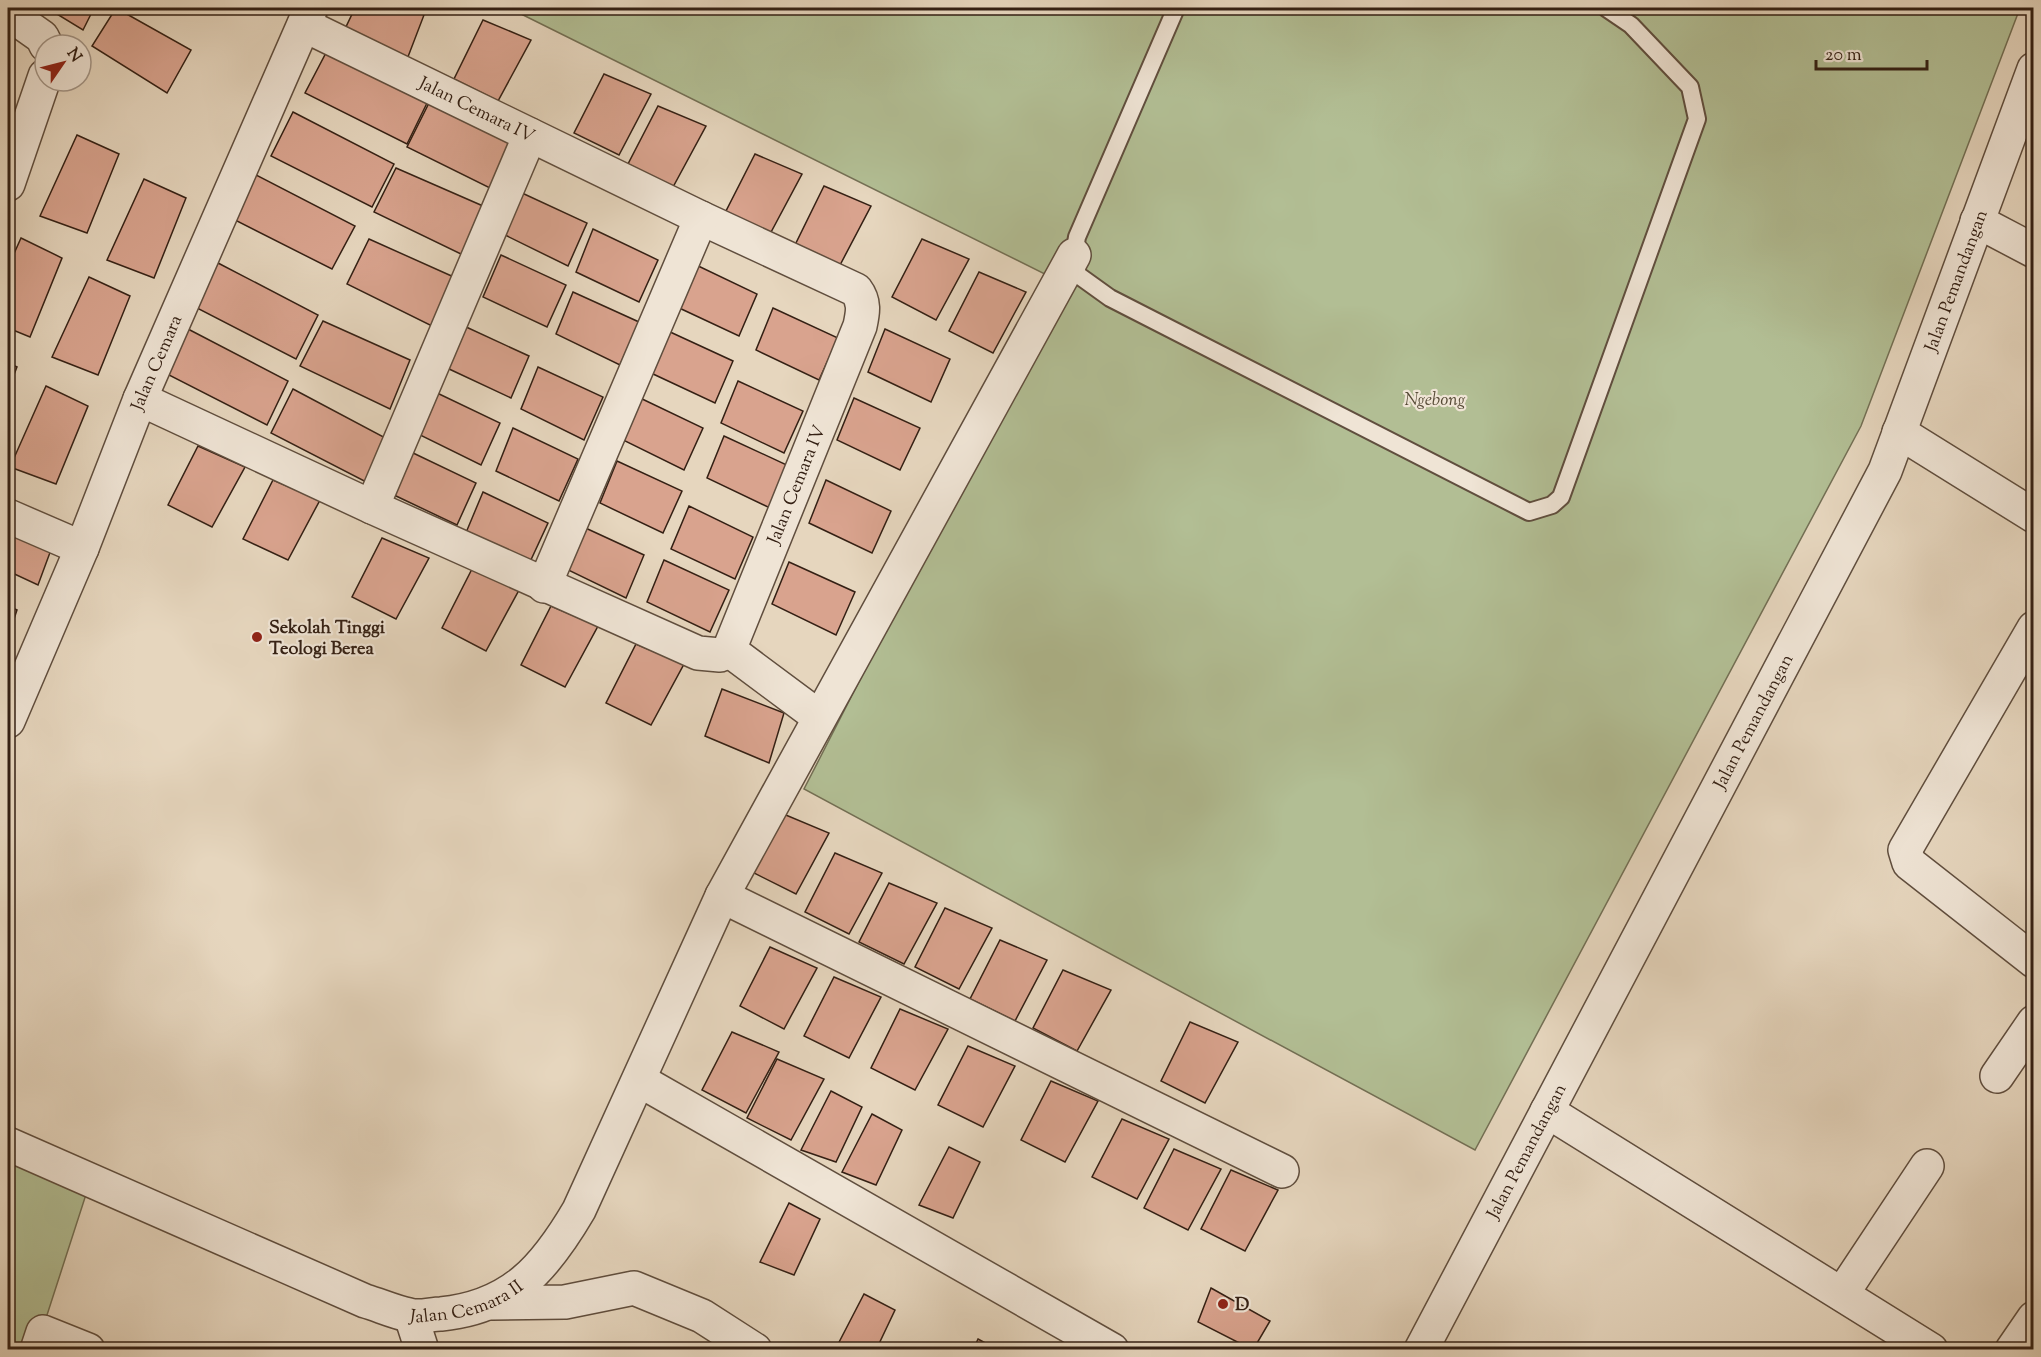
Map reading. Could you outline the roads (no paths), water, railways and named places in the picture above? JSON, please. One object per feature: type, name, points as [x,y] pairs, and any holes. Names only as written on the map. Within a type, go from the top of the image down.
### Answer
[{"type":"street","points":[[8,14],[36,33]]},
{"type":"street","name":"Jalan Cemara IV","points":[[307,16],[530,135],[856,290],[863,306],[860,326],[729,650]]},
{"type":"street","name":"Jalan Cemara","points":[[8,719],[82,549],[140,399],[307,16]]},
{"type":"street","name":"Jalan Pemandangan","points":[[1421,1350],[1885,471],[2034,69]]},
{"type":"street","points":[[8,184],[39,93]]},
{"type":"street","points":[[372,507],[530,135]]},
{"type":"street","points":[[544,586],[701,218]]},
{"type":"street","points":[[1977,221],[2034,250]]},
{"type":"street","name":"Jalan Cemara II","points":[[8,1144],[365,1300],[411,1316],[458,1312],[492,1303],[526,1279],[555,1250],[579,1210],[722,896],[1074,255]]},
{"type":"street","points":[[140,399],[544,586],[698,653],[720,655],[729,650],[819,717]]},
{"type":"street","points":[[1899,432],[2034,516]]},
{"type":"street","points":[[8,516],[82,549]]},
{"type":"street","points":[[2034,628],[1905,850],[1909,863],[2034,961]]},
{"type":"street","points":[[722,896],[1282,1171]]},
{"type":"street","points":[[1996,1076],[2034,1022]]},
{"type":"street","points":[[639,1080],[1112,1350]]},
{"type":"street","points":[[1546,1111],[1931,1350]]},
{"type":"street","points":[[1842,1294],[1927,1166]]},
{"type":"street","points":[[492,1303],[565,1302],[634,1288],[702,1316],[755,1350]]},
{"type":"street","points":[[411,1316],[422,1350]]},
{"type":"street","points":[[2012,1350],[2034,1318]]},
{"type":"street","points":[[37,1350],[43,1332],[88,1350]]},
{"type":"lane","points":[[1176,8],[1077,237],[1074,255],[1078,274],[1110,298],[1529,512],[1552,505],[1561,497],[1697,119],[1690,87],[1631,25],[1606,8]]},
{"type":"place","name":"Sekolah Tinggi Teologi Berea","points":[[257,637]]},
{"type":"place","name":"D","points":[[1223,1304]]},
{"type":"park label","name":"Ngebong","points":[[1435,399]]}]
